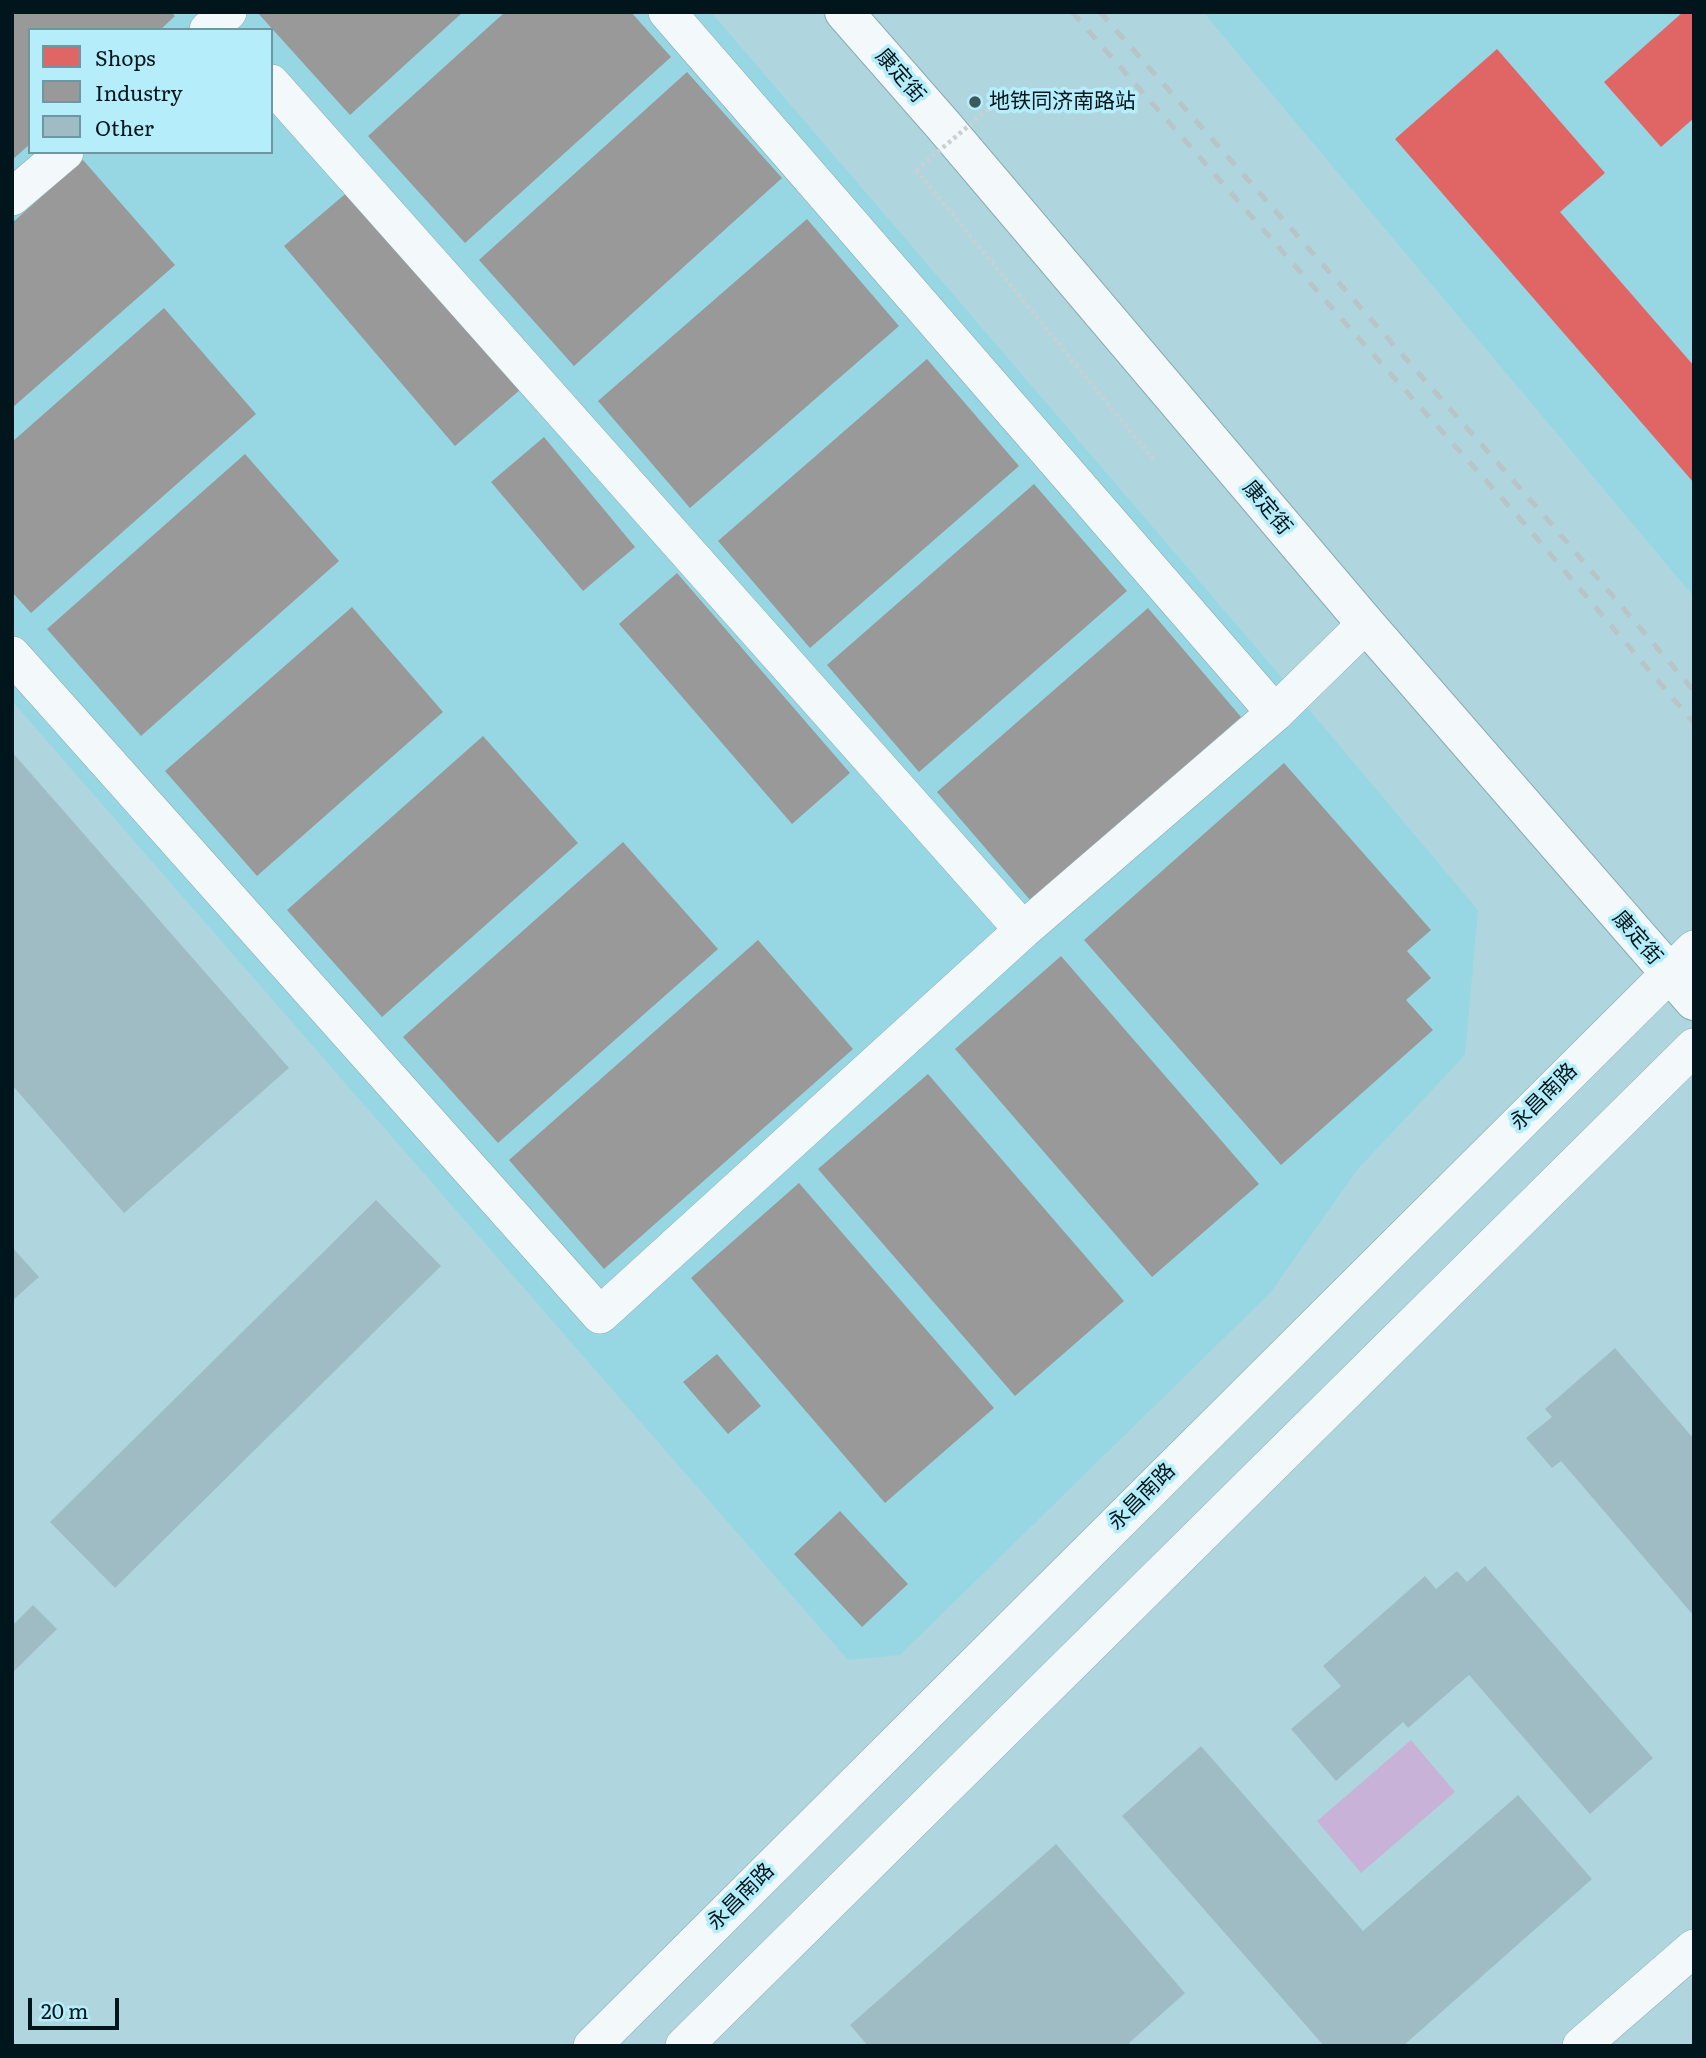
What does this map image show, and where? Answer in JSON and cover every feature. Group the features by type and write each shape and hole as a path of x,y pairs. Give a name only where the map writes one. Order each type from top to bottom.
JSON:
{"main road":[{"name":"康定街","path":"844,12 1366,624 1681,961 1694,1001"}],"street":[{"path":"667,12 1275,713"},
{"path":"273,85 1023,930"},
{"path":"12,197 63,154"},
{"path":"12,655 600,1315 1023,930 1275,713 1366,624"},
{"name":"永昌南路","path":"592,2046 1681,961"},
{"path":"684,2046 1694,1047"},
{"path":"1581,2046 1694,1948"}],"path":[{"path":"1002,98 916,170 1153,458"}],"shaded area":[{"path":"12,12 711,12 1478,910 1465,1055 1357,1170 1271,1292 900,1655 848,1660 12,701"},
{"path":"1203,12 1694,12 1694,597"},
{"path":"1411,1740 1455,1792 1361,1873 1317,1821"}],"building: Shops":[{"path":"1683,12 1694,12 1694,118 1661,147 1604,82"},
{"path":"1497,49 1605,173 1560,212 1694,366 1694,483 1395,139"}],"building: Industry":[{"path":"12,12 171,12 175,16 162,28 28,28 28,146 12,160"},
{"path":"257,12 463,12 350,115"},
{"path":"505,12 631,12 671,57 465,243 368,136"},
{"path":"687,72 782,178 574,366 479,260"},
{"path":"83,160 175,265 12,408 12,223"},
{"path":"350,190 521,389 455,446 284,246"},
{"path":"807,219 899,326 690,508 598,401"},
{"path":"164,308 256,414 31,613 12,592 12,442"},
{"path":"927,359 1019,466 810,648 718,541"},
{"path":"544,437 635,547 583,591 491,482"},
{"path":"245,454 339,561 141,736 47,629"},
{"path":"1034,484 1127,591 919,772 827,665"},
{"path":"677,573 850,773 792,824 619,624"},
{"path":"352,607 443,712 257,876 165,771"},
{"path":"1148,608 1241,717 1031,901 937,792"},
{"path":"483,736 578,843 382,1017 287,910"},
{"path":"1284,763 1431,930 1407,951 1431,978 1406,1000 1433,1030 1281,1165 1084,940"},
{"path":"623,842 718,949 498,1143 403,1037"},
{"path":"758,940 853,1049 604,1269 509,1160"},
{"path":"1061,956 1259,1184 1152,1277 955,1049"},
{"path":"928,1074 1124,1301 1015,1396 818,1169"},
{"path":"799,1183 994,1408 885,1503 691,1278"},
{"path":"717,1354 761,1406 728,1434 683,1382"},
{"path":"840,1511 908,1584 862,1627 794,1554"}],"building: Other":[{"path":"12,752 289,1068 124,1213 12,1085"},
{"path":"376,1200 441,1266 115,1588 50,1522"},
{"path":"12,1247 39,1277 12,1301"},
{"path":"1615,1348 1694,1439 1694,1616 1561,1461 1552,1468 1526,1438 1552,1417 1545,1409"},
{"path":"1485,1566 1653,1758 1590,1814 1469,1675 1408,1728 1403,1722 1336,1781 1291,1729 1341,1686 1323,1666 1425,1576 1436,1589 1457,1571 1467,1582"},
{"path":"33,1605 57,1629 12,1673 12,1626"},
{"path":"1201,1746 1363,1931 1518,1795 1592,1879 1403,2046 1324,2046 1122,1816"},
{"path":"1056,1844 1185,1993 1129,2043 1132,2046 868,2046 850,2025"}],"railway":[{"path":"1072,12 1523,522 1694,723"},
{"path":"1100,12 1541,512 1694,691"}],"place":[{"name":"地铁同济南路站","path":"975,102"}]}
